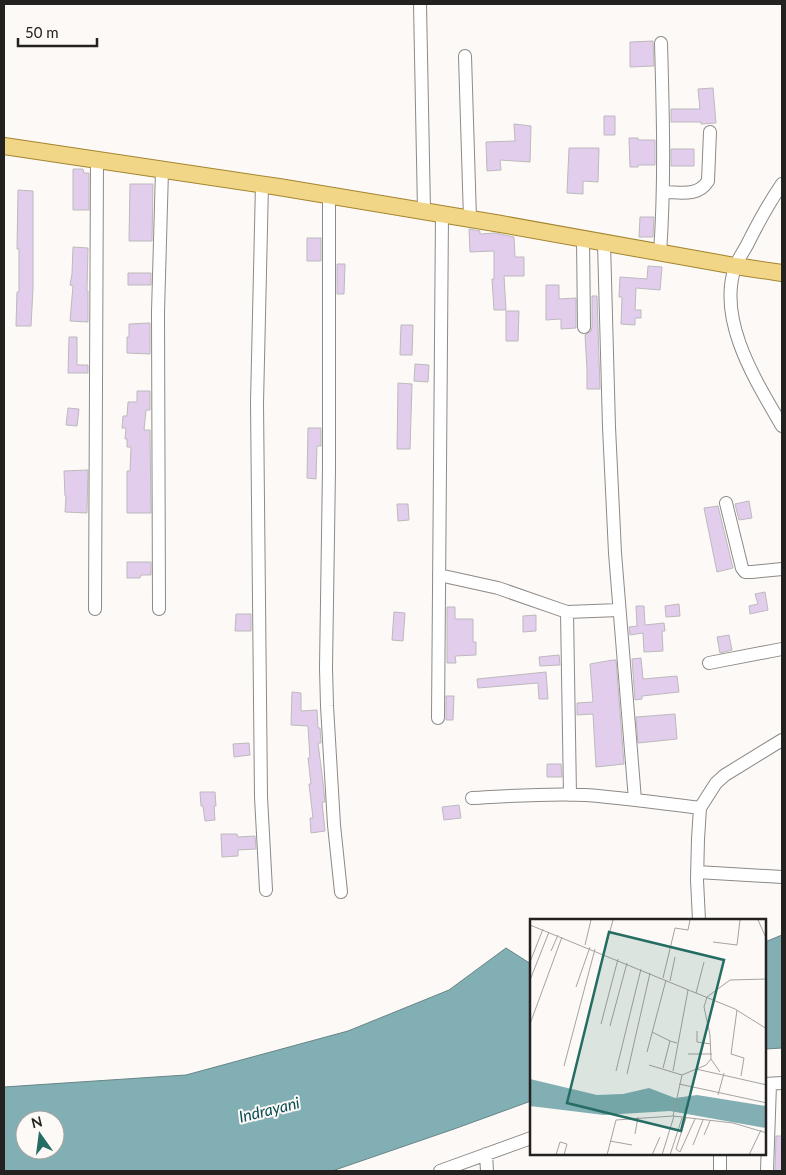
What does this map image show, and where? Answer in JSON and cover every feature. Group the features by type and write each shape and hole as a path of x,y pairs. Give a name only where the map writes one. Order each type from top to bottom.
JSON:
{"main road":[{"path":"4,146 262,184 782,273"}],"street":[{"path":"420,4 424,211"},
{"path":"660,253 664,192 661,43"},
{"path":"465,56 470,219"},
{"path":"664,192 693,192 700,190 708,181 710,132"},
{"path":"95,609 97,160"},
{"path":"159,609 158,312 162,170"},
{"path":"262,184 257,412 261,797 266,890"},
{"path":"782,184 736,266 730,290 732,319 748,362 782,426"},
{"path":"329,195 329,470 326,668 330,777 341,892"},
{"path":"438,718 442,214"},
{"path":"583,239 584,326"},
{"path":"604,243 608,428 619,610 635,800"},
{"path":"726,502 742,568 745,572 782,569"},
{"path":"439,575 498,588 567,612 619,610"},
{"path":"567,612 570,795"},
{"path":"709,663 782,649"},
{"path":"698,919 697,876 700,808 716,783 725,775 779,743"},
{"path":"472,798 584,795 700,808"},
{"path":"697,876 782,877"},
{"path":"767,1171 772,1084"},
{"path":"440,1171 530,1138"},
{"path":"486,1154 487,1171"},
{"path":"720,1155 720,1171"}],"water":[{"path":"782,935 782,1048 766,1049 766,942"},
{"name":"Indrayani","path":"506,948 530,963 530,1101 332,1171 4,1171 4,1087 186,1075 348,1031 449,990"}],"building":[{"path":"653,41 654,66 630,67 630,42"},
{"path":"713,88 716,123 671,122 671,109 700,109 698,89"},
{"path":"604,116 615,116 615,135 604,135"},
{"path":"514,124 531,126 530,162 500,160 501,170 487,171 486,142 515,141"},
{"path":"629,138 655,140 655,165 630,167"},
{"path":"569,148 599,148 598,182 583,181 583,194 567,193"},
{"path":"671,149 694,149 694,166 671,166"},
{"path":"73,169 83,169 84,173 89,173 89,210 73,210"},
{"path":"130,184 153,184 152,241 129,241"},
{"path":"18,190 33,191 31,326 16,326 17,292 19,292 19,249 17,249"},
{"path":"640,217 654,217 653,237 639,237"},
{"path":"469,229 480,231 480,234 495,233 514,237 515,257 524,257 524,276 504,276 506,310 494,310 492,279 494,279 494,251 470,252"},
{"path":"307,238 321,238 321,261 307,261"},
{"path":"73,247 88,248 88,322 70,321 73,286 70,285"},
{"path":"337,264 345,264 344,294 337,294"},
{"path":"648,266 662,267 660,290 636,288 635,310 641,310 641,318 635,318 635,325 621,324 622,297 619,297 620,277 647,279"},
{"path":"128,273 151,273 151,285 128,285"},
{"path":"546,285 559,285 559,299 576,298 576,328 561,329 561,319 546,320"},
{"path":"592,296 597,296 600,389 587,389 585,335 591,331 592,327"},
{"path":"506,311 519,311 518,341 506,341"},
{"path":"150,323 150,354 127,353 129,324"},
{"path":"401,325 413,325 412,355 400,355"},
{"path":"69,337 77,337 77,365 88,365 88,373 68,373"},
{"path":"415,364 429,365 428,382 414,381"},
{"path":"398,383 412,384 410,449 397,449"},
{"path":"137,391 150,391 150,410 146,410 144,430 150,430 151,513 127,513 127,471 130,471 131,447 127,447 127,439 125,439 126,428 122,428 123,416 127,416 128,402 137,402"},
{"path":"68,408 79,409 77,426 66,425"},
{"path":"308,428 321,428 321,446 317,446 316,479 307,478"},
{"path":"88,470 87,513 65,512 64,471"},
{"path":"749,501 752,518 739,520 735,504"},
{"path":"397,504 408,504 409,520 398,521"},
{"path":"718,506 733,568 717,572 704,508"},
{"path":"127,562 151,562 151,575 141,575 140,578 127,578"},
{"path":"765,592 768,610 750,614 749,606 758,604 755,594"},
{"path":"679,604 680,616 666,617 665,606"},
{"path":"636,606 644,606 645,625 664,623 665,631 662,631 663,651 644,652 643,633 630,635 629,627 637,626"},
{"path":"447,607 455,607 455,619 473,619 473,642 476,642 476,655 455,656 456,663 447,663"},
{"path":"394,612 405,613 403,641 392,640"},
{"path":"236,614 251,614 251,631 235,631"},
{"path":"536,615 536,631 523,632 523,616"},
{"path":"729,635 732,650 720,653 717,637"},
{"path":"559,655 560,665 540,666 539,657"},
{"path":"641,658 643,679 677,676 679,692 642,696 642,699 635,700 632,659"},
{"path":"616,660 624,764 596,767 593,714 577,715 577,703 593,702 590,664"},
{"path":"546,672 548,699 539,699 538,683 478,688 477,679"},
{"path":"292,692 301,693 301,711 317,710 321,743 318,743 325,802 322,802 325,831 311,833 310,818 313,818 309,784 311,784 308,758 310,758 308,726 291,725"},
{"path":"446,696 454,696 453,720 446,720"},
{"path":"675,714 677,739 638,743 636,717"},
{"path":"249,743 250,755 234,757 233,744"},
{"path":"547,764 561,764 562,777 547,777"},
{"path":"200,792 215,792 215,820 205,821"},
{"path":"459,805 461,818 444,820 442,807"},
{"path":"221,834 237,834 238,837 255,836 256,849 238,850 238,856 222,857"},
{"path":"776,1136 782,1136 782,1171 775,1171"}]}
